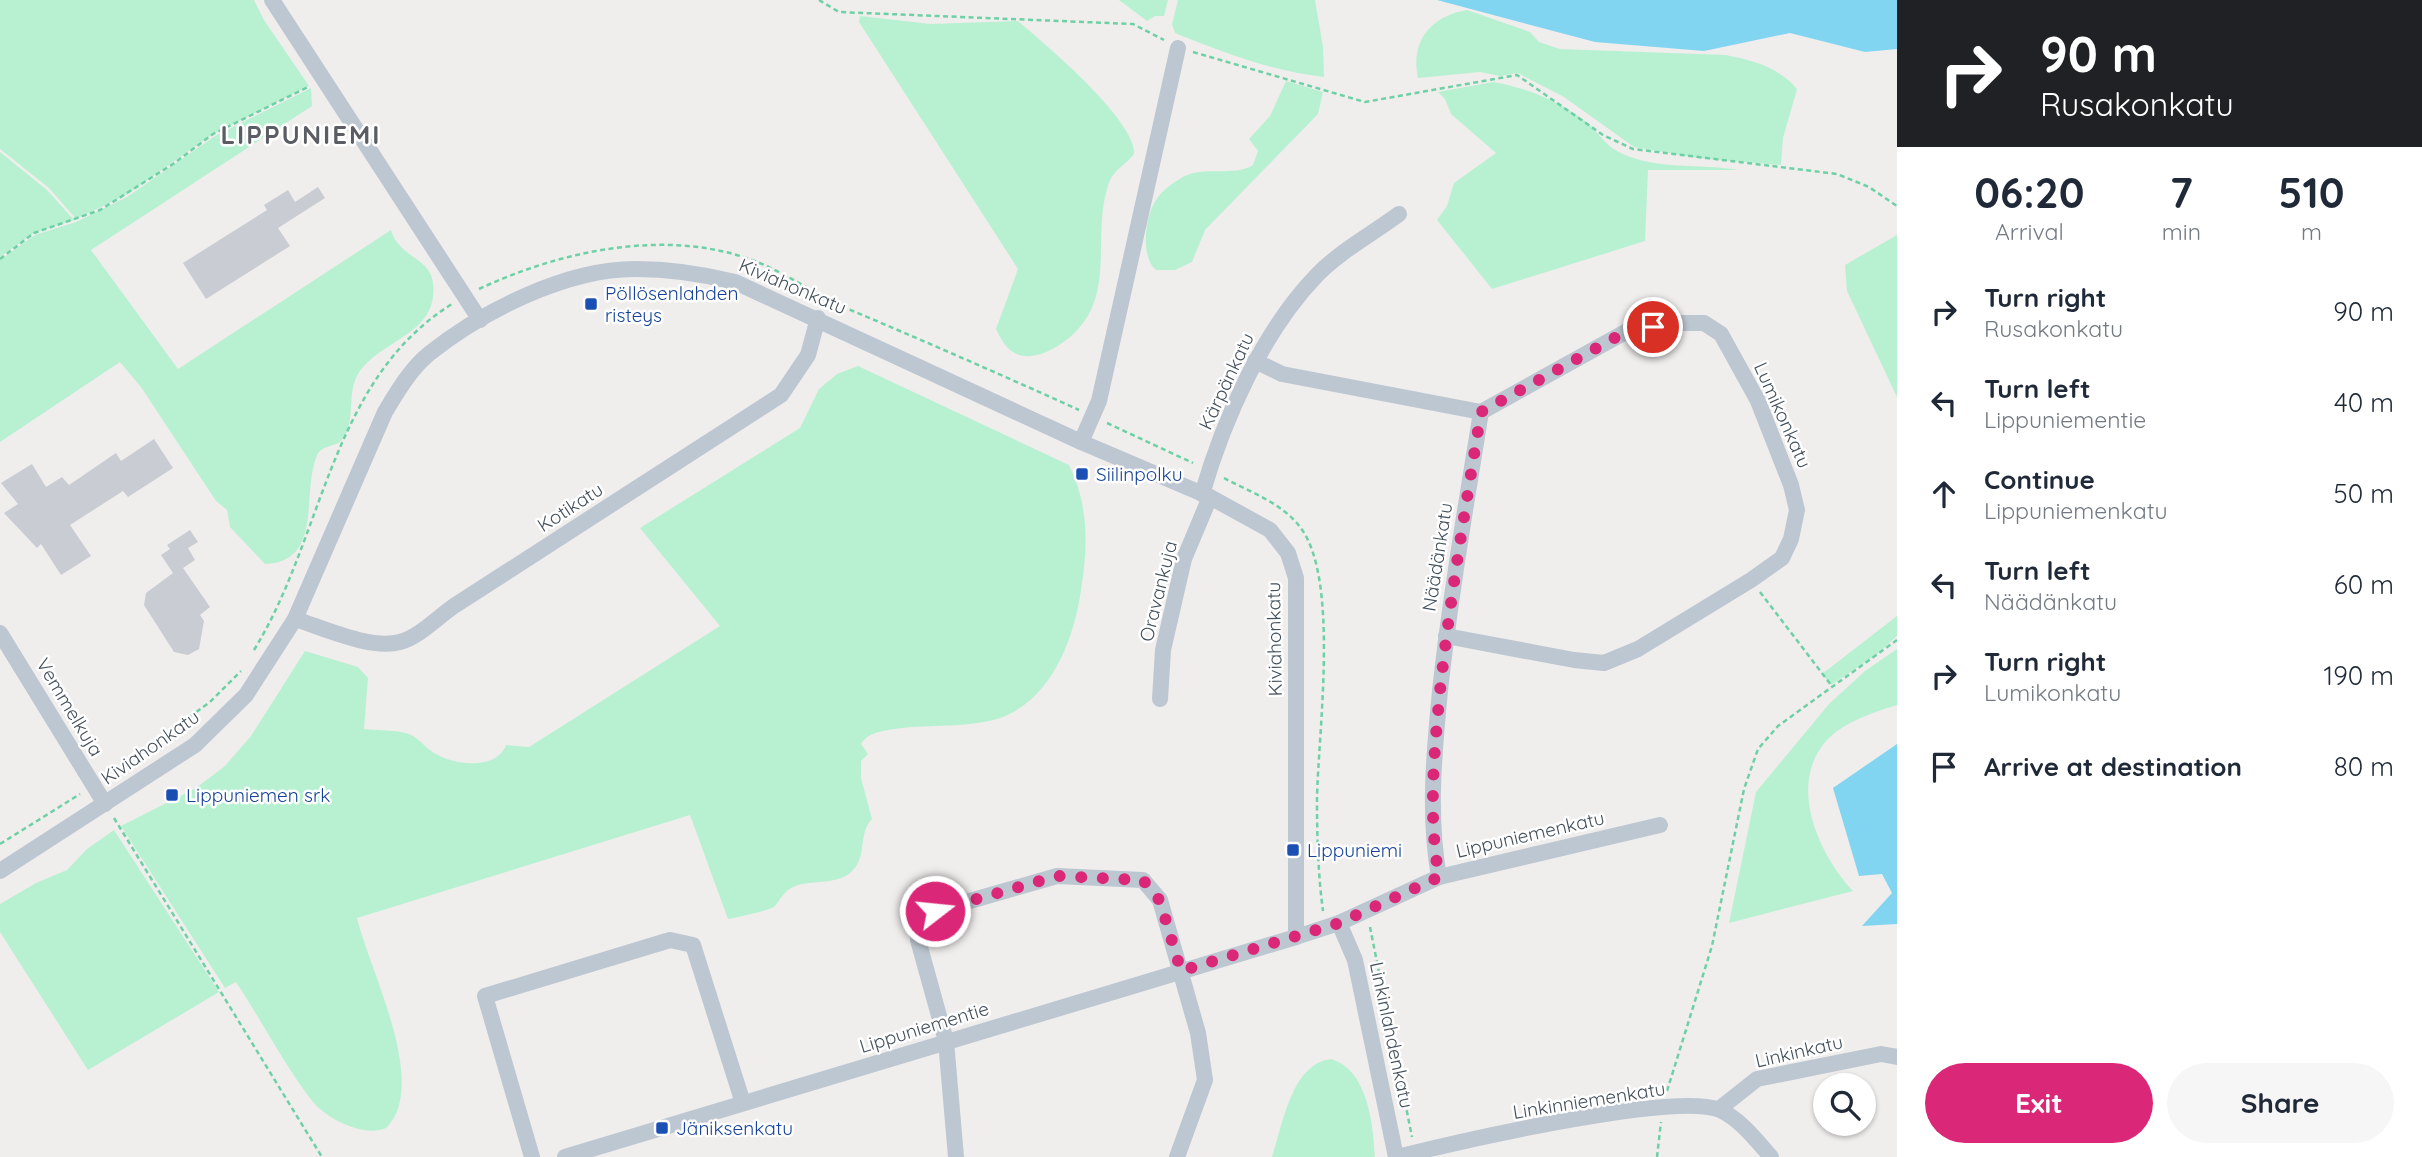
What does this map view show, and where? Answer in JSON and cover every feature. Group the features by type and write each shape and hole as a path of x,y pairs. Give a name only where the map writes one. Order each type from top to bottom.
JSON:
{"street":[{"path":"272,0 480,320"},
{"path":"1081,442 1093,417 1178,48"},
{"name":"Kärpänkatu","path":"1206,495 1209,470 1255,361 1276,327 1317,274 1399,214"},
{"name":"Kiviahonkatu","path":"0,871 195,746 224,719 252,686 295,619 384,412 402,384 429,354 517,299 556,284 633,269 701,274 735,282 818,318 1081,442 1206,495 1270,530 1288,553 1296,578 1296,937"},
{"name":"Kotikatu","path":"295,619 361,641 399,643 415,635 454,606 782,395 808,355 818,318"},
{"name":"Lumikonkatu","path":"1446,636 1604,663 1638,649 1752,580 1782,558 1791,539 1797,510 1758,401 1721,334 1704,323 1676,323 1629,330 1481,412"},
{"path":"1255,361 1282,374 1481,412"},
{"name":"Näädänkatu","path":"1439,877 1432,839 1433,763 1446,636 1481,412"},
{"name":"Oravankuja","path":"1160,699 1163,650 1184,559 1206,495"},
{"name":"Vemmelkuja","path":"0,633 105,804"},
{"name":"Lippuniemenkatu","path":"1296,937 1339,923 1439,877 1660,825"},
{"path":"956,1157 946,1041 919,940 921,922 935,911 1057,876 1143,880 1160,901 1198,1033 1205,1080 1177,1157"},
{"name":"Linkinlahdenkatu","path":"1339,923 1355,960 1396,1157"},
{"name":"Lippuniementie","path":"565,1157 1296,937"},
{"path":"532,1157 485,996 670,940 693,945 743,1104"},
{"name":"Linkinkatu","path":"1719,1110 1757,1079 1881,1054 1897,1057"},
{"name":"Linkinniemenkatu","path":"1396,1157 1663,1105 1719,1110"},
{"path":"1719,1110 1750,1133 1771,1157"}],"path":[{"path":"819,0 839,12 1133,24 1178,48 1365,102 1517,75 1603,135 1633,149 1837,174 1869,187 1897,206"},
{"path":"0,259 34,233 100,210 173,164 213,134 323,79"},
{"path":"0,844 94,786 191,718 240,672 269,626 292,576 332,465 364,396 391,358 434,315 465,296 508,276 579,253 649,246 712,251 752,260 835,303 1209,470 1284,509 1301,528 1316,560 1322,596 1317,801 1319,881 1324,915"},
{"path":"1752,580 1831,685"},
{"path":"1657,1157 1663,1105 1712,946 1744,789 1758,749 1778,726 1897,640"},
{"path":"105,804 322,1157"},
{"path":"1366,911 1415,1153"}],"green space":[{"path":"0,0 254,0 264,20 309,86 213,134 126,195 76,219 49,188 0,149"},
{"path":"1119,0 1168,0 1164,16 1155,16 1147,21"},
{"path":"1178,0 1315,0 1323,47 1324,77 1267,66 1175,33 1172,24"},
{"path":"1467,10 1530,32 1539,42 1560,49 1726,55 1774,70 1797,89 1783,138 1781,165 1698,158 1634,147 1564,97 1518,73 1500,76 1480,72 1418,78 1417,53 1426,32 1443,18"},
{"path":"860,16 930,24 1018,21 1087,83 1121,122 1131,140 1134,154 1116,172 1108,186 1103,206 1098,286 1093,304 1084,322 1056,347 1041,354 1024,356 1013,352 1002,340 996,329 1018,269 859,22"},
{"path":"1286,81 1323,92 1318,114 1205,230 1192,262 1175,270 1156,270 1148,256 1146,236 1149,216 1156,200 1169,186 1193,173 1245,169 1253,165 1258,151 1249,139 1270,116"},
{"path":"1493,82 1532,92 1556,103 1590,125 1613,149 1631,157 1661,164 1738,170 1648,170 1645,241 1492,289 1437,220 1447,206 1454,183 1496,153 1451,114 1445,99 1438,92"},
{"path":"311,88 312,106 91,250 178,369 391,230 401,246 431,274 432,300 427,314 406,335 368,362 358,374 354,382 346,434 341,441 318,453 313,469 307,522 296,551 284,560 265,564 230,527 227,510 216,501 141,387 120,362 0,442 0,260 35,235 76,222 127,197 215,136"},
{"path":"0,152 47,190 74,220 34,233 0,257"},
{"path":"1897,235 1897,397 1847,291 1845,265"},
{"path":"858,366 1069,465 1076,480 1083,511 1085,558 1071,633 1053,673 1040,691 1006,716 972,724 888,730 866,738 861,744 868,754 861,761 861,778 872,819 865,831 858,863 842,878 790,889 775,906 767,910 728,919 690,815 357,918 393,1026 402,1084 398,1109 386,1128 368,1131 357,1129 327,1115 302,1088 236,982 225,988 121,826 196,788 225,766 251,736 305,651 358,667 368,678 364,729 408,734 434,753 462,763 493,759 506,745 529,747 720,626 640,528 800,428 819,389 837,374"},
{"path":"1897,616 1897,636 1876,655 1831,685 1822,674"},
{"path":"1897,649 1897,705 1861,718 1837,731 1817,755 1810,774 1808,795 1818,838 1828,858 1853,891 1729,923 1756,792 1829,704 1865,671"},
{"path":"114,830 219,992 88,1070 0,932 0,904 36,883 67,870 87,849"},
{"path":"1331,1059 1353,1074 1361,1086 1370,1114 1375,1157 1272,1157 1285,1113 1298,1084 1306,1072 1317,1063"}],"water":[{"path":"1437,0 1897,0 1897,49 1865,52 1790,33 1704,51 1595,42"},
{"path":"1897,744 1897,924 1862,926 1892,893 1882,874 1859,876 1833,788"}],"building":[{"path":"318,187 325,198 278,228 290,246 206,299 183,263 267,210 264,205 288,190 295,202"},
{"path":"154,439 173,468 128,497 123,491 70,525 91,556 61,575 41,544 37,548 4,513 18,504 1,483 32,464 46,487 62,477 69,485 116,453 121,461"},
{"path":"190,530 198,542 188,548 195,560 183,568 210,607 200,615 204,621 199,649 188,655 174,652 144,605 146,593 173,573 161,555 170,549 167,545"}],"place":[{"name":"Pöllösenlahden risteys","path":"591,304"},
{"name":"Siilinpolku","path":"1082,474"},
{"name":"Lippuniemen srk","path":"172,795"},
{"name":"Lippuniemi","path":"1293,850"},
{"name":"Jäniksenkatu","path":"662,1128"}],"district":[{"name":"LIPPUNIEMI","path":"301,134"}],"route":[{"path":"935,911 1057,876 1143,880 1160,901 1181,971 1339,923 1439,877 1432,839 1433,763 1446,636 1481,412 1629,330 1653,327"}]}
